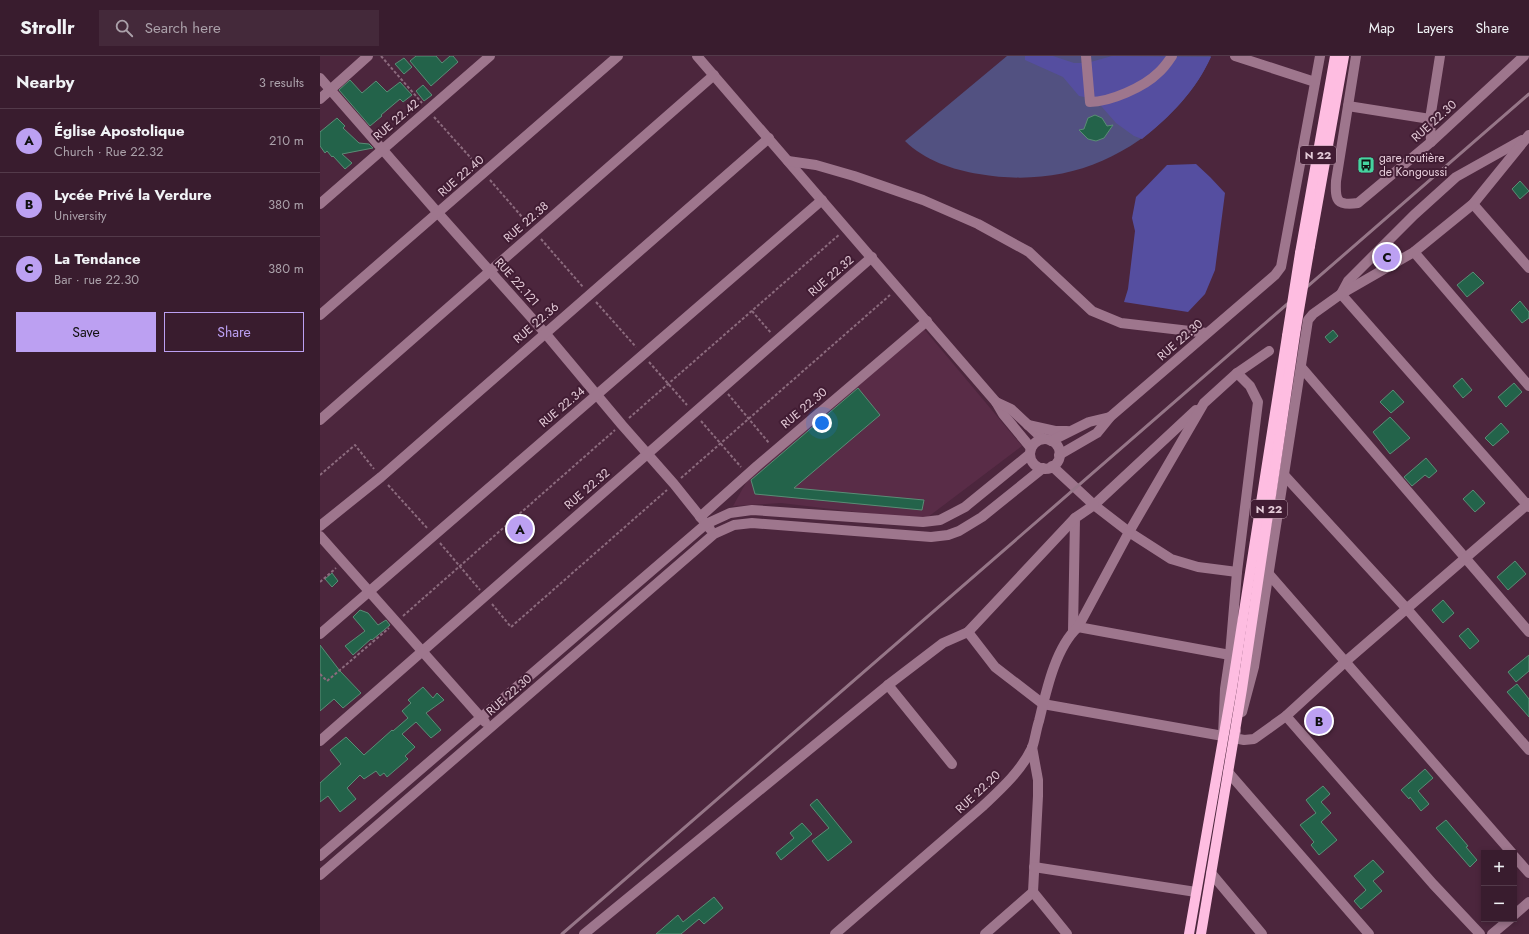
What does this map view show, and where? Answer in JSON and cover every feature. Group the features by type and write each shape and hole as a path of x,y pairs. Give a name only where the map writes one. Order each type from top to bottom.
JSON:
{"main road":[{"name":"N 22","path":"1189,934 1223,736 1300,253 1335,56"},
{"name":"N 22","path":"1201,934 1234,738 1296,328 1344,56"}],"street":[{"path":"320,98 368,56"},
{"name":"RUE 22.42","path":"320,204 427,109 490,56"},
{"name":"RUE 22.40","path":"320,315 618,56"},
{"path":"697,56 996,402 1003,414 1031,451 1033,462 1040,467 1048,467 1058,460 1060,455 1058,447 1028,426 1011,409 996,402"},
{"path":"1086,56 1090,102 1097,102 1135,90 1158,73 1172,56"},
{"path":"1235,56 1315,82"},
{"name":"RUE 22.30","path":"1060,455 1097,433 1110,418 1275,275 1281,267 1320,56"},
{"path":"1356,56 1348,106 1430,119"},
{"path":"1431,142 1430,119 1440,56"},
{"name":"RUE 22.30","path":"1348,106 1335,197 1343,203 1350,204 1358,203 1431,142 1524,56"},
{"name":"RUE 22.38","path":"320,420 714,75"},
{"name":"RUE 22.121","path":"320,78 545,333 622,425 674,484 714,534"},
{"path":"1341,294 1528,505 1345,662 1286,716 1254,739 1244,740 1234,738 1254,666 1308,320 1313,314 1341,294 1414,252 1473,204 1529,137"},
{"path":"1341,294 1348,281 1414,215 1456,177 1529,137"},
{"name":"RUE 22.36","path":"320,526 381,477 769,138"},
{"path":"788,161 816,165 861,178 923,200 978,224 1029,252 1092,311 1122,323 1207,333"},
{"name":"RUE 22.34","path":"320,634 509,469 822,200"},
{"path":"1473,204 1529,268"},
{"path":"1414,252 1529,386"},
{"name":"RUE 22.32","path":"320,741 872,257"},
{"name":"RUE 22.30","path":"320,856 481,717 703,520 747,474 927,321"},
{"path":"584,934 888,685 943,643 968,632 1075,518 1094,506 1236,373 1269,351"},
{"path":"1301,367 1529,632"},
{"path":"968,632 995,667 1043,704 1223,736 1225,690 1230,655 1237,572 1258,402 1250,386 1236,373"},
{"name":"RUE 22.20","path":"835,934 983,806 1018,769 1032,747 1043,704 1060,653 1076,629 1129,532 1204,403"},
{"path":"703,520 730,513 752,510 923,522 940,520 965,507 1031,451 1036,442 1047,440 1071,431 1089,422 1110,418"},
{"path":"1028,426 1055,431 1071,431"},
{"path":"1048,467 1094,506 1129,532 1171,559 1198,567 1237,572"},
{"name":"RUE 22.30","path":"320,875 714,534 734,525 752,523 931,537 948,535 959,532 982,517 1048,467"},
{"path":"1284,475 1406,609 1529,750"},
{"path":"1075,518 1076,629 1230,655"},
{"path":"320,536 491,728"},
{"path":"1268,573 1509,850"},
{"path":"888,685 952,764"},
{"path":"1286,716 1480,934"},
{"path":"1032,747 1038,780 1033,892 1067,934"},
{"path":"1228,772 1369,934"},
{"path":"1517,859 1529,873"},
{"path":"1034,867 1196,892"},
{"path":"1211,873 1262,934"},
{"path":"985,934 1033,892"},
{"path":"1517,912 1529,902"},
{"path":"1492,934 1506,922"}],"path":[{"path":"381,56 747,474"},
{"path":"320,674 327,681 847,228"},
{"path":"511,627 899,288"},
{"path":"752,311 778,340"},
{"path":"723,388 775,450"},
{"path":"320,475 355,445"},
{"path":"320,582 342,562"}],"shaded area":[{"path":"1007,56 1211,56 1204,71 1190,92 1153,130 1108,158 1084,168 1059,174 1033,177 1006,177 979,174 949,167 930,159 921,154 905,141"},
{"path":"1025,56 1053,56 1074,63 1087,63 1112,56 1211,57 1198,81 1190,92 1162,122 1142,139 1134,136 1116,123 1095,99 1079,96 1063,77 1025,60"},
{"path":"1196,164 1225,193 1215,270 1205,294 1188,312 1124,302 1128,289 1135,231 1132,218 1136,197 1167,165"},
{"path":"924,329 1022,446 924,520 781,503 733,506 748,479"},
{"path":"1325,706 1336,718 1311,736 1302,725"}],"building":[{"path":"416,56 436,56 442,63 450,56 453,56 458,62 431,86 410,61"},
{"path":"404,58 412,67 404,74 395,64"},
{"path":"350,80 362,93 376,81 387,92 400,82 412,95 403,102 400,99 370,126 339,90"},
{"path":"423,85 432,95 424,101 416,91"},
{"path":"1095,115 1102,118 1107,126 1113,125 1104,138 1096,141 1088,139 1079,130 1084,129 1088,118"},
{"path":"337,118 345,126 343,128 359,143 369,144 373,148 342,154 352,163 345,169 327,151 325,153 320,146 320,132"},
{"path":"1520,181 1529,191 1520,199 1512,189"},
{"path":"1473,272 1484,283 1467,297 1457,285"},
{"path":"1520,301 1529,312 1529,318 1522,323 1511,310"},
{"path":"1333,330 1338,336 1330,343 1325,337"},
{"path":"1462,378 1472,390 1463,398 1453,386"},
{"path":"1514,383 1522,392 1506,407 1498,397"},
{"path":"858,388 880,415 794,488 924,500 922,510 755,494 751,480"},
{"path":"1393,390 1404,402 1391,413 1380,402"},
{"path":"1390,417 1410,438 1390,454 1373,432"},
{"path":"1501,423 1509,432 1493,446 1485,438"},
{"path":"1426,458 1437,471 1429,478 1425,475 1412,486 1404,477"},
{"path":"1473,490 1485,503 1475,512 1463,499"},
{"path":"1515,561 1526,574 1508,590 1497,577"},
{"path":"332,573 338,581 332,587 325,579"},
{"path":"1443,600 1454,613 1443,623 1432,610"},
{"path":"360,610 368,613 378,625 386,620 390,625 353,655 345,646 365,631 353,617"},
{"path":"1468,628 1479,641 1470,649 1459,636"},
{"path":"320,645 340,671 361,693 343,708 334,699 320,711"},
{"path":"1529,655 1529,671 1516,682 1508,672"},
{"path":"1517,684 1529,699 1529,717 1507,692"},
{"path":"423,687 433,698 437,693 444,700 426,713 441,730 431,738 416,722 402,734 415,747 405,756 408,759 387,777 384,773 380,776 376,771 364,779 360,775 347,788 356,799 340,812 328,796 320,802 320,783 341,764 330,750 346,737 364,755 408,718 402,711 411,703 408,700"},
{"path":"1425,769 1433,778 1418,791 1429,804 1421,811 1410,797 1409,799 1401,790"},
{"path":"1323,786 1330,794 1321,802 1331,813 1321,822 1337,840 1319,855 1311,845 1314,842 1300,825 1316,813 1306,800"},
{"path":"817,799 852,842 828,861 812,841 829,828 810,805"},
{"path":"1446,820 1468,846 1466,847 1477,860 1470,867 1436,828"},
{"path":"802,823 812,834 781,860 776,853 794,838 790,833"},
{"path":"1373,860 1384,872 1373,881 1382,891 1361,909 1354,901 1366,890 1354,876"},
{"path":"714,897 723,908 704,924 699,919 681,934 656,934 678,915 683,922"}],"railway":[{"path":"562,934 1529,94"}],"place":[{"name":"gare routière de Kongoussi","path":"1366,165"},
{"name":"La Tendance","path":"1387,257"},
{"name":"Église Apostolique","path":"520,529"},
{"name":"Lycée Privé la Verdure","path":"1319,721"}]}
